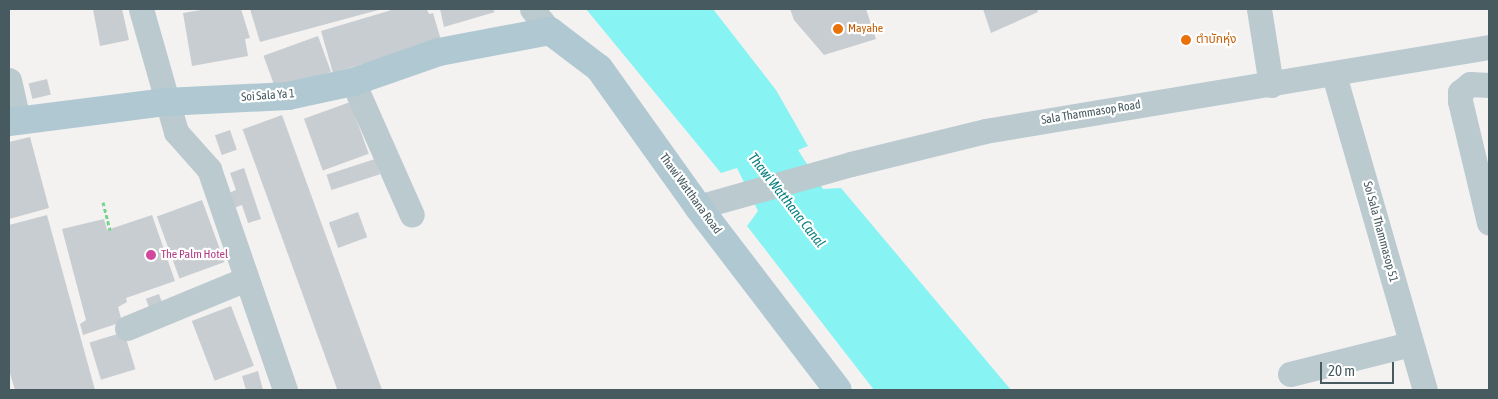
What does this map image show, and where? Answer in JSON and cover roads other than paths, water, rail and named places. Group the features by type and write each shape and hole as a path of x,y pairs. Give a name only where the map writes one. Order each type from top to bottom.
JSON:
{"main road":[{"name":"Soi Sala Ya 1","path":"13,121 165,102 288,96 353,82 439,52 550,31"},
{"name":"Thawi Watthana Road","path":"550,31 598,68 698,207 838,390"}],"street":[{"path":"141,9 165,102 176,132 209,169 285,390"},
{"name":"Thawi Watthana Road","path":"532,9 550,31"},
{"path":"1259,9 1271,85"},
{"name":"Sala Thammasop Road","path":"698,207 851,164 985,131 1073,114 1334,75 1489,47"},
{"name":"Soi Sala Thammasop 51","path":"1334,75 1381,232 1410,344 1425,390"},
{"path":"9,80 13,121"},
{"path":"353,82 412,215"},
{"path":"1489,85 1470,84 1460,92 1460,101 1489,223"},
{"path":"127,328 246,279"},
{"path":"1290,374 1410,344"}],"water":[{"name":"Thawi Watthana Canal","path":"586,9 713,9 776,90 808,146 798,150 823,189 841,188 1011,390 874,390 747,226 758,211 737,168 721,173"}],"place":[{"name":"Mayahe","path":"838,29"},
{"name":"ตำบักหุ่ง","path":"1186,40"},
{"name":"The Palm Hotel","path":"151,255"}]}
